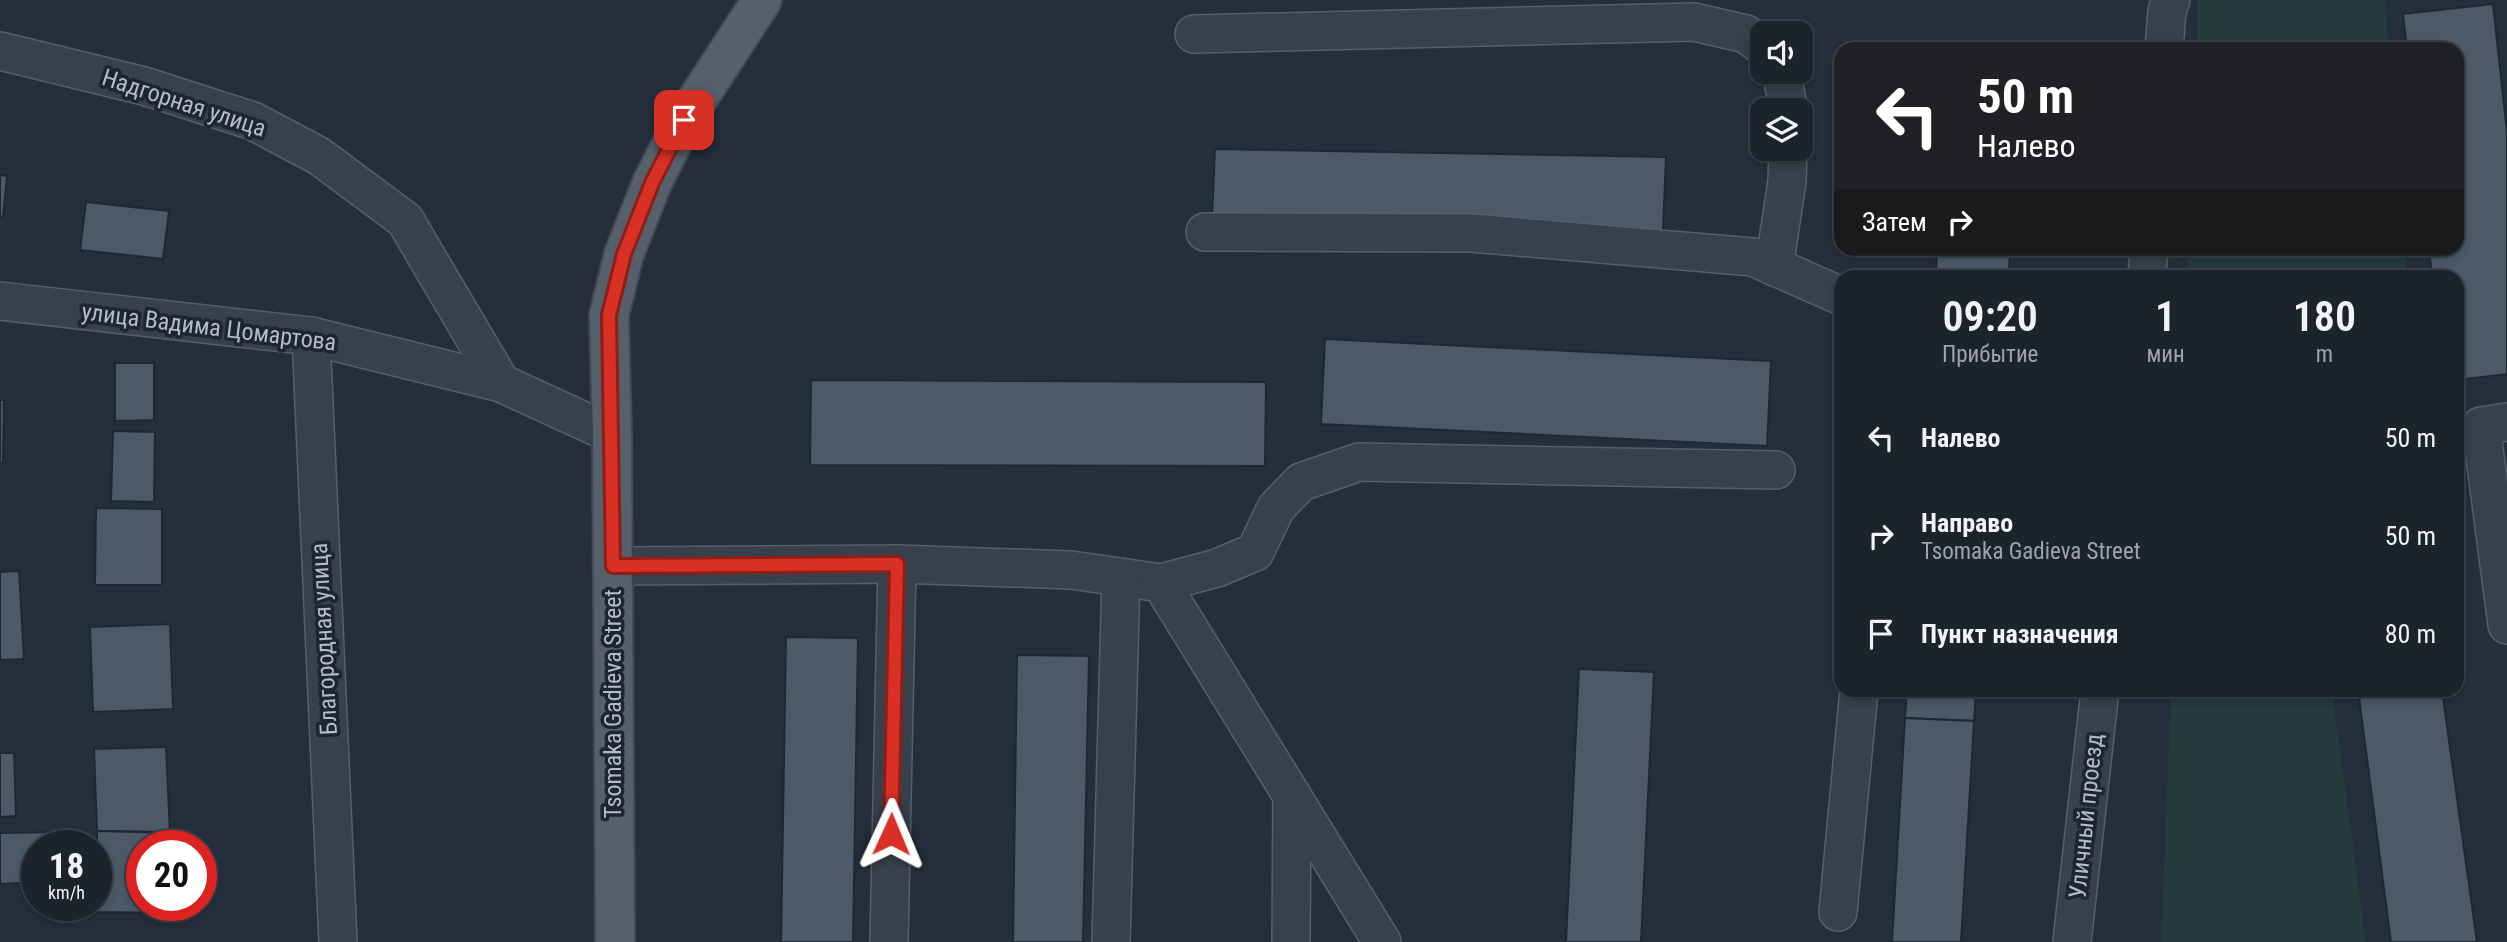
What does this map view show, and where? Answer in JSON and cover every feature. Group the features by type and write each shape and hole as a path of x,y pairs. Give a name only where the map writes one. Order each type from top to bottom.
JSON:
{"main road":[{"name":"Tsomaka Gadieva Street","path":"615,942 609,315 624,254 652,183 684,120 762,0"}],"street":[{"path":"2165,42 2167,11 2171,0"},
{"path":"1195,34 1694,22 1750,37"},
{"name":"Надгорная улица","path":"0,51 144,86 253,121 319,156 405,220 501,383"},
{"path":"1774,267 1788,161"},
{"path":"1205,232 1471,233 1753,257 1834,293"},
{"name":"улица Вадима Цомартова","path":"0,301 311,336 501,383 612,434"},
{"name":"Благородная улица","path":"311,336 338,942"},
{"path":"2482,425 2507,625"},
{"path":"613,566 897,564 1071,570 1161,583 1217,568 1255,552 1276,508 1301,482 1359,462 1776,470"},
{"path":"889,942 897,564"},
{"path":"1111,942 1121,577"},
{"path":"1161,583 1382,942"},
{"path":"1838,912 1858,697"},
{"name":"Уличный проезд","path":"2076,935 2099,697"},
{"path":"1291,942 1292,795"}],"green space":[{"path":"2198,0 2385,0 2388,42 2196,42"},
{"path":"2188,256 2406,256 2407,270 2187,270"},
{"path":"2171,697 2333,697 2366,942 2161,942"}],"building":[{"path":"2493,4 2507,132 2507,374 2464,379 2464,270 2431,270 2430,256 2464,256 2464,42 2406,42 2403,14"},
{"path":"1215,149 1666,157 1663,231 1212,219"},
{"path":"0,175 7,176 3,217 0,217"},
{"path":"86,202 169,211 163,259 80,250"},
{"path":"1937,256 2010,256 2009,270 1936,270"},
{"path":"1325,339 1771,361 1767,446 1321,424"},
{"path":"115,363 154,363 154,420 115,421"},
{"path":"811,380 1266,382 1265,466 810,465"},
{"path":"0,400 4,400 3,463 0,463"},
{"path":"113,431 155,432 154,502 111,501"},
{"path":"96,508 162,509 162,585 95,585"},
{"path":"19,571 24,659 0,660 0,572"},
{"path":"170,624 173,709 93,712 90,627"},
{"path":"786,637 858,638 853,942 781,942"},
{"path":"1017,655 1089,656 1083,942 1013,942"},
{"path":"1579,669 1654,672 1641,942 1566,942"},
{"path":"1906,697 1976,697 1974,721 1905,718"},
{"path":"2359,697 2443,697 2477,942 2391,942"},
{"path":"1905,718 1974,721 1961,942 1892,942"},
{"path":"166,747 170,830 97,830 94,749"},
{"path":"0,753 14,753 16,816 0,817"},
{"path":"112,831 126,832 126,912 112,912"},
{"path":"0,833 21,833 21,883 0,884"}],"route":[{"path":"684,120 652,183 624,254 609,315 613,566 897,564 891,834"}]}
